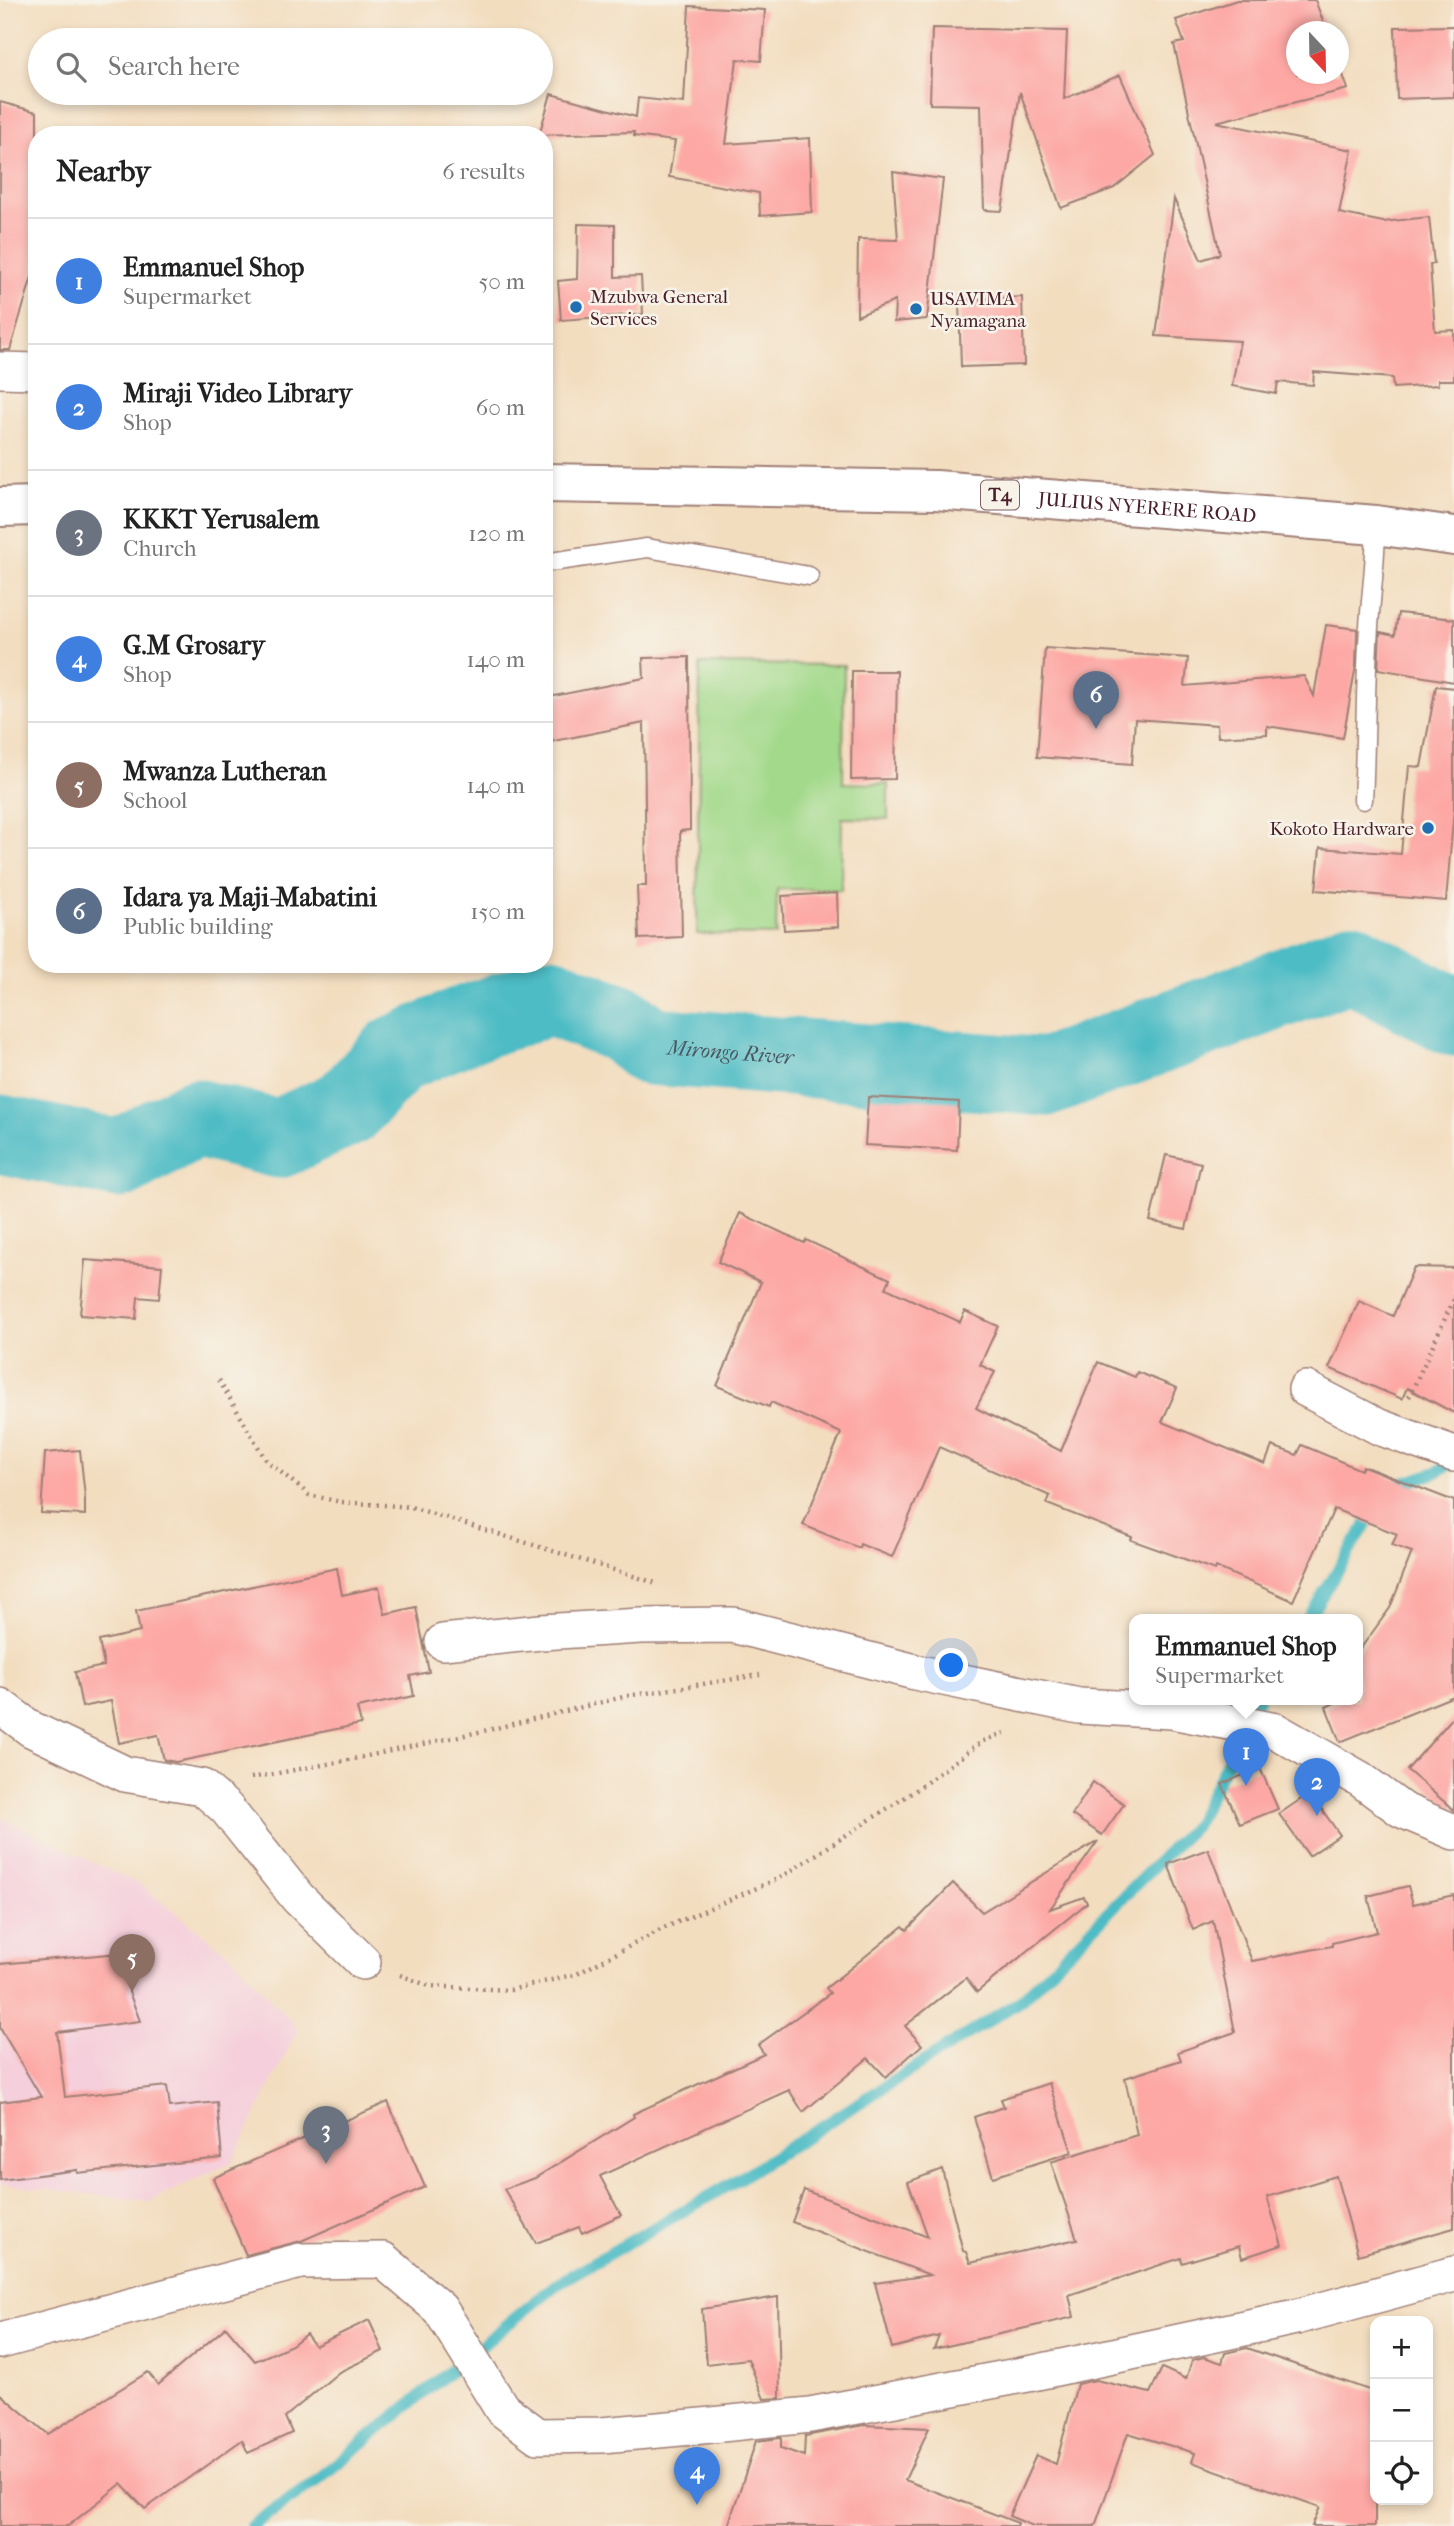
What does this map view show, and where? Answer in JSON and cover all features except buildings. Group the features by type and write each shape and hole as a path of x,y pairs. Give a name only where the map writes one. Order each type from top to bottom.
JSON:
{"highway":[{"name":"JULIUS NYERERE ROAD","path":"553,483 936,490 1376,526 1454,536"},
{"path":"0,508 28,506"}],"street":[{"path":"0,370 28,371"},
{"path":"1306,1389 1379,1427 1454,1454"},
{"path":"443,1642 553,1631 733,1625 915,1672 1079,1706 1172,1711 1276,1731 1360,1779 1402,1810 1454,1832"},
{"path":"0,1706 32,1729 125,1774 202,1787 226,1808 298,1898 363,1962"},
{"path":"0,2341 300,2262 383,2260 440,2309 502,2409 538,2436 602,2435 810,2415 1032,2373 1296,2318 1454,2274"}],"lane":[{"path":"1363,800 1369,628 1376,560 1376,526"},
{"path":"553,562 647,548 809,576"}],"path":[{"path":"1379,1427 1412,1394 1454,1299"},
{"path":"219,1380 267,1460 309,1495 341,1502 411,1507 656,1583 667,1589"},
{"path":"202,1787 344,1761 628,1696 772,1673"},
{"path":"363,1962 429,1986 456,1988 510,1990 577,1974 666,1927 780,1878 916,1790 983,1741 1007,1732"}],"shaded area":[{"path":"0,1817 140,1885 229,1954 298,2029 232,2162 150,2201 0,2184"}],"green space":[{"path":"700,664 844,665 843,783 888,784 888,819 842,818 841,890 777,889 776,935 697,934"}],"waterway":[{"name":"Mirongo River","path":"0,1134 119,1159 195,1118 278,1139 346,1108 397,1054 464,1025 550,996 622,1024 650,1046 1047,1077 1351,962 1454,1017"},
{"path":"1390,1488 1437,1472 1454,1461"},
{"path":"1311,1614 1376,1508"},
{"path":"251,2526 311,2485 558,2283 734,2182 1020,2001 1196,1824 1256,1705"}],"place":[{"name":"Mzubwa General Services","path":"576,307"},
{"name":"USAVIMA Nyamagana","path":"916,309"},
{"name":"Idara ya Maji-Mabatini","path":"1096,729"},
{"name":"Kokoto Hardware","path":"1428,828"},
{"name":"Emmanuel Shop","path":"1246,1786"},
{"name":"Miraji Video Library","path":"1317,1816"},
{"name":"Mwanza Lutheran","path":"132,1992"},
{"name":"KKKT Yerusalem","path":"326,2164"},
{"name":"G.M Grosary","path":"697,2505"}]}
